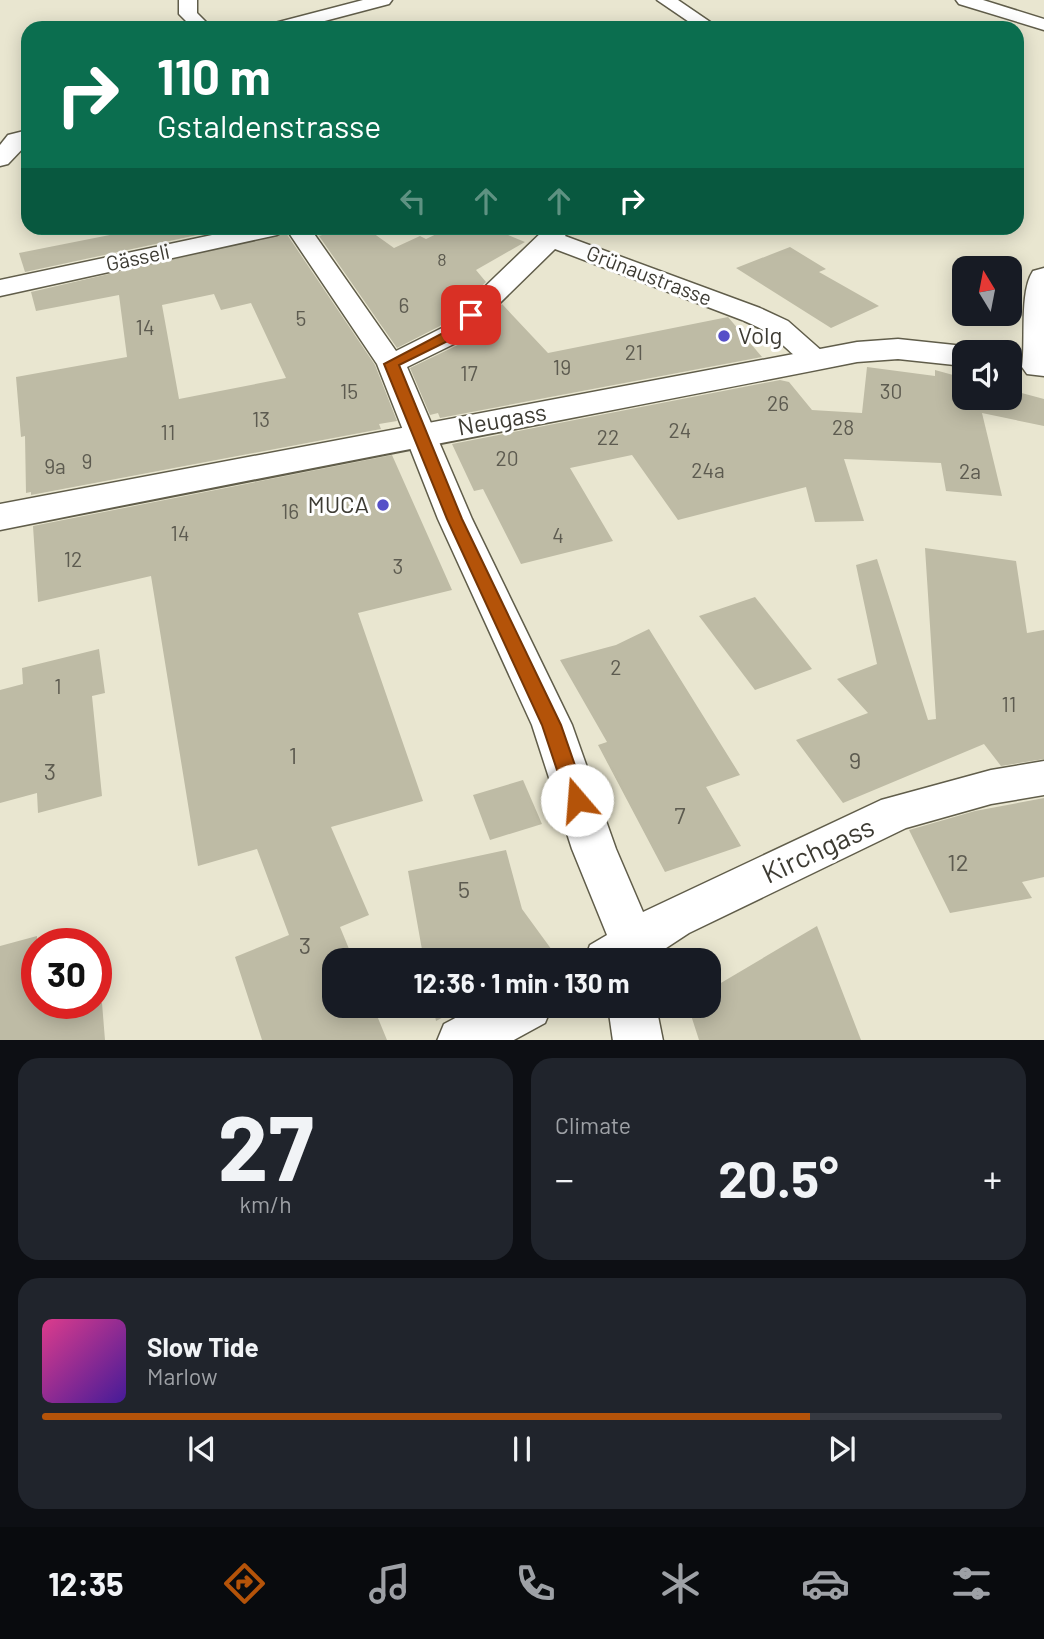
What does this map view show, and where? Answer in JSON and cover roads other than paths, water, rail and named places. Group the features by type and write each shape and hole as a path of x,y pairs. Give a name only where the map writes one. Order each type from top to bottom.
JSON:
{"main road":[{"path":"1031,366 1042,337 1040,293 1044,277"},
{"name":"Neugass","path":"0,517 419,434 511,420 857,352 898,349 952,355"}],"street":[{"path":"188,0 188,13 196,21"},
{"path":"304,21 383,0"},
{"path":"653,0 667,0 699,21"},
{"path":"965,0 1044,25"},
{"path":"0,159 15,139"},
{"name":"Gässeli","path":"0,288 245,235"},
{"path":"303,235 391,364 454,519 552,725 594,849 623,948"},
{"path":"391,364 452,334 552,235"},
{"name":"Grünaustrasse","path":"559,235 751,314 778,327 817,359"},
{"name":"Kirchgass","path":"634,948 673,918 896,813 991,787 1044,778"},
{"path":"463,1040 505,1018"},
{"path":"634,1018 638,1040"}],"place":[{"name":"Volg","path":"724,336"},
{"name":"MUCA","path":"383,505"}]}
